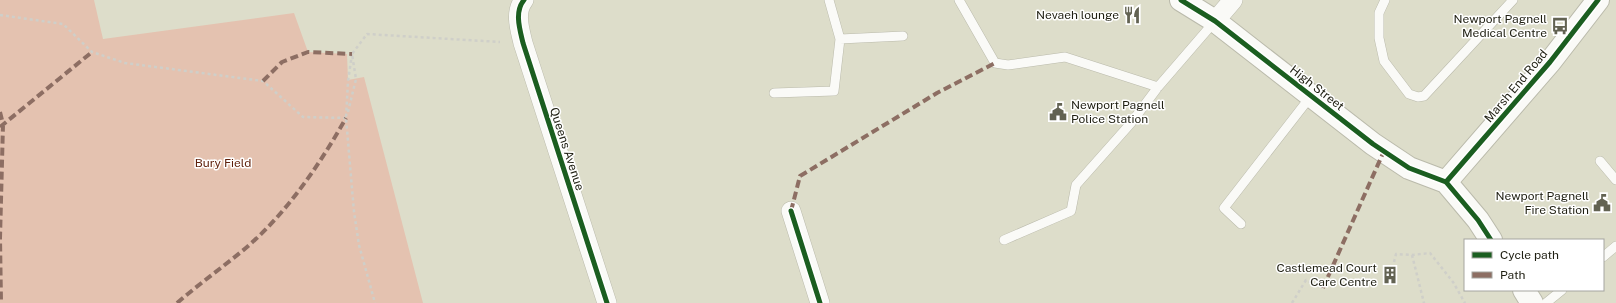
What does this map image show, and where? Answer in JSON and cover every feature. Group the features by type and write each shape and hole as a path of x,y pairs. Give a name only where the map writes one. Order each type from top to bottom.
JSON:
{"street":[{"name":"Queens Avenue","path":"524,0 522,2 518,19 523,44 607,303"},
{"name":"High Street","path":"1181,0 1215,21 1384,152 1410,168 1446,182"},
{"path":"1215,21 1233,0"},
{"name":"Marsh End Road","path":"1446,182 1550,62 1598,0"},
{"path":"1446,182 1478,220 1490,239"},
{"path":"791,211 820,303"},
{"path":"1525,291 1532,303"}],"lane":[{"path":"774,93 834,91 840,39 829,0"},
{"path":"958,0 995,63 1008,65 1065,57 1158,87"},
{"path":"1385,0 1379,13 1379,38 1384,61 1410,94 1418,97 1424,96 1513,0"},
{"path":"1004,240 1071,212 1076,185 1131,123 1158,87 1215,21"},
{"path":"840,39 903,36"},
{"path":"1241,224 1224,208 1311,96"},
{"path":"1600,161 1616,180"},
{"path":"1604,256 1616,246"},
{"path":"1546,303 1561,291"}],"path":[{"path":"0,15 63,24 92,52 125,63 263,80 304,117 346,118"},
{"path":"375,303 358,238 354,212 346,118 348,81 352,54 367,34 523,44"},
{"path":"346,118 356,79 352,54"},
{"path":"1394,262 1396,254 1412,255 1430,253 1453,282 1465,303"},
{"path":"1412,255 1424,303"},
{"path":"1292,303 1306,280 1323,288"}],"green space":[{"name":"Bury Field","path":"0,0 94,0 103,39 294,13 308,52 347,54 348,80 364,77 423,303 0,303"}],"marked path":[{"path":"0,127 92,52"},
{"path":"263,81 282,62 308,52 352,54"},
{"path":"791,211 800,176 937,93 995,63"},
{"path":"0,112 3,124 0,238 1,303"},
{"path":"177,303 241,252 272,223 300,190 336,136 346,118"},
{"path":"1323,288 1384,151"}],"cycle path":[{"path":"524,0 518,15 523,43 607,303"},
{"path":"1181,0 1215,21 1373,144 1409,168 1446,182 1478,220 1490,239"},
{"path":"1446,182 1550,62 1598,0"},
{"path":"791,211 820,303"}],"place":[{"name":"Nevaeh lounge","path":"1132,15"},
{"name":"Newport Pagnell Medical Centre","path":"1560,26"},
{"name":"Newport Pagnell Police Station","path":"1058,112"},
{"name":"Newport Pagnell Fire Station","path":"1602,203"},
{"name":"Castlemead Court Care Centre","path":"1390,275"}]}
